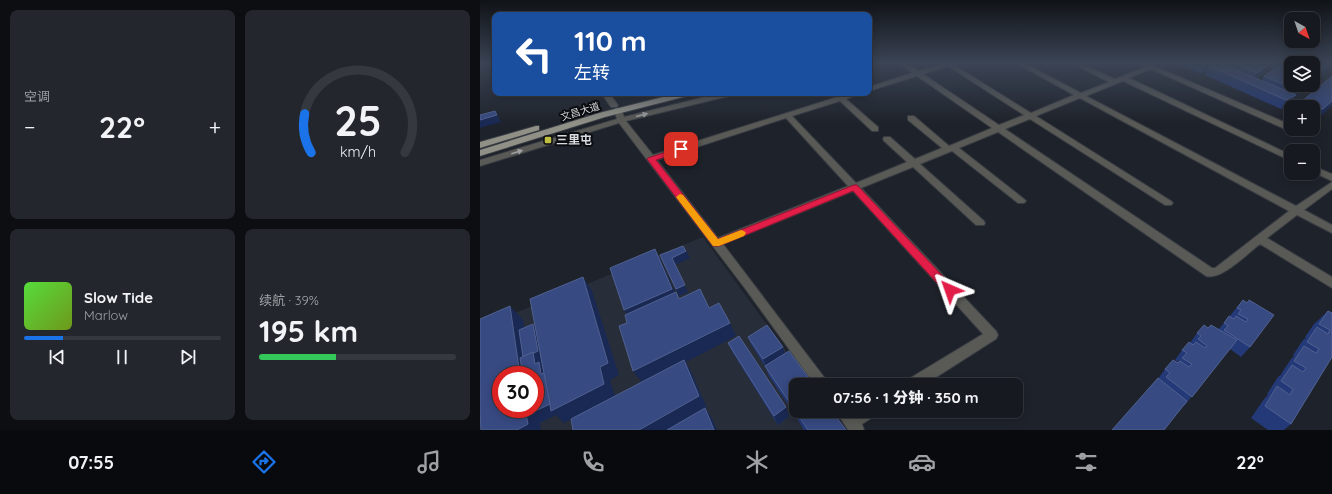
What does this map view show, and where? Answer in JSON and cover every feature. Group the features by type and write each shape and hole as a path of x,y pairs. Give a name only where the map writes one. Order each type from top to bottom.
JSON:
{"main road":[{"name":"文昌大道","path":"480,145 618,112 654,96"},
{"name":"文昌大道","path":"480,153 677,96"}],"street":[{"path":"872,88 888,83"},
{"path":"931,83 1210,273 1218,271 1332,185"},
{"path":"980,83 1168,203"},
{"path":"1057,83 1332,229"},
{"path":"716,243 1112,83"},
{"path":"1135,83 1284,155"},
{"path":"1188,83 1284,125"},
{"path":"607,96 651,159 818,378"},
{"path":"480,163 618,112 712,96"},
{"path":"651,159 847,96"},
{"path":"841,98 875,129"},
{"path":"788,115 992,335 923,378"},
{"path":"911,118 1021,201"},
{"path":"887,139 980,223"},
{"path":"1320,172 1332,178"},
{"path":"1260,239 1332,283"}],"shaded area":[{"path":"703,237 806,378 789,378 789,418 814,418 844,430 480,430 480,327"}],"building":[{"path":"1248,83 1267,83 1284,90 1284,92 1296,95 1286,100"},
{"path":"1324,83 1332,83 1332,101 1323,109 1320,108 1320,100 1303,100 1313,92 1320,92 1320,86"},
{"path":"495,111 497,115 480,120 480,115"},
{"path":"683,246 686,251 672,258 685,285 676,289 660,255"},
{"path":"655,249 672,289 624,310 610,268"},
{"path":"583,277 608,363 600,367 604,384 551,411 544,366 543,366 530,299"},
{"path":"700,289 709,308 719,303 730,323 633,371 619,326 627,323 625,315 676,292 679,299"},
{"path":"1243,300 1247,303 1249,300 1274,315 1250,347 1224,330 1228,326 1224,323 1229,316 1234,319 1236,316 1246,322 1248,319 1238,314 1241,310 1237,308"},
{"path":"510,306 519,366 492,366 492,418 527,418 528,424 517,430 481,430 480,319"},
{"path":"1328,311 1332,313 1332,357 1291,424 1265,406 1277,386 1290,395 1293,389 1281,381 1292,365 1303,372 1306,368 1294,361 1304,346 1316,353 1319,349 1307,342 1317,327 1328,334 1330,330 1319,324"},
{"path":"533,324 538,351 523,357 519,330"},
{"path":"767,325 783,347 763,359 748,337"},
{"path":"1204,325 1208,328 1211,325 1237,340 1192,397 1166,377 1170,373 1165,369 1173,360 1178,363 1180,361 1189,367 1192,364 1182,358 1187,353 1182,350 1189,342 1193,345 1196,342 1205,348 1207,346 1198,339 1201,336 1197,333"},
{"path":"739,336 786,407 774,416 728,343"},
{"path":"789,351 809,378 789,378 789,402 765,366"},
{"path":"533,352 535,364 539,362 540,366 521,366 520,358"},
{"path":"684,360 699,396 639,430 573,430 571,419"},
{"path":"544,373 550,404 544,407"},
{"path":"1158,378 1187,401 1164,430 1112,430"},
{"path":"705,408 714,430 667,430"},
{"path":"800,418 837,418 846,430 808,430"}],"slow traffic":[{"path":"680,197 716,243 741,233"}],"place":[{"name":"三里屯","path":"548,140"}],"route":[{"path":"681,149 651,159 716,243 854,187 950,290"}]}
